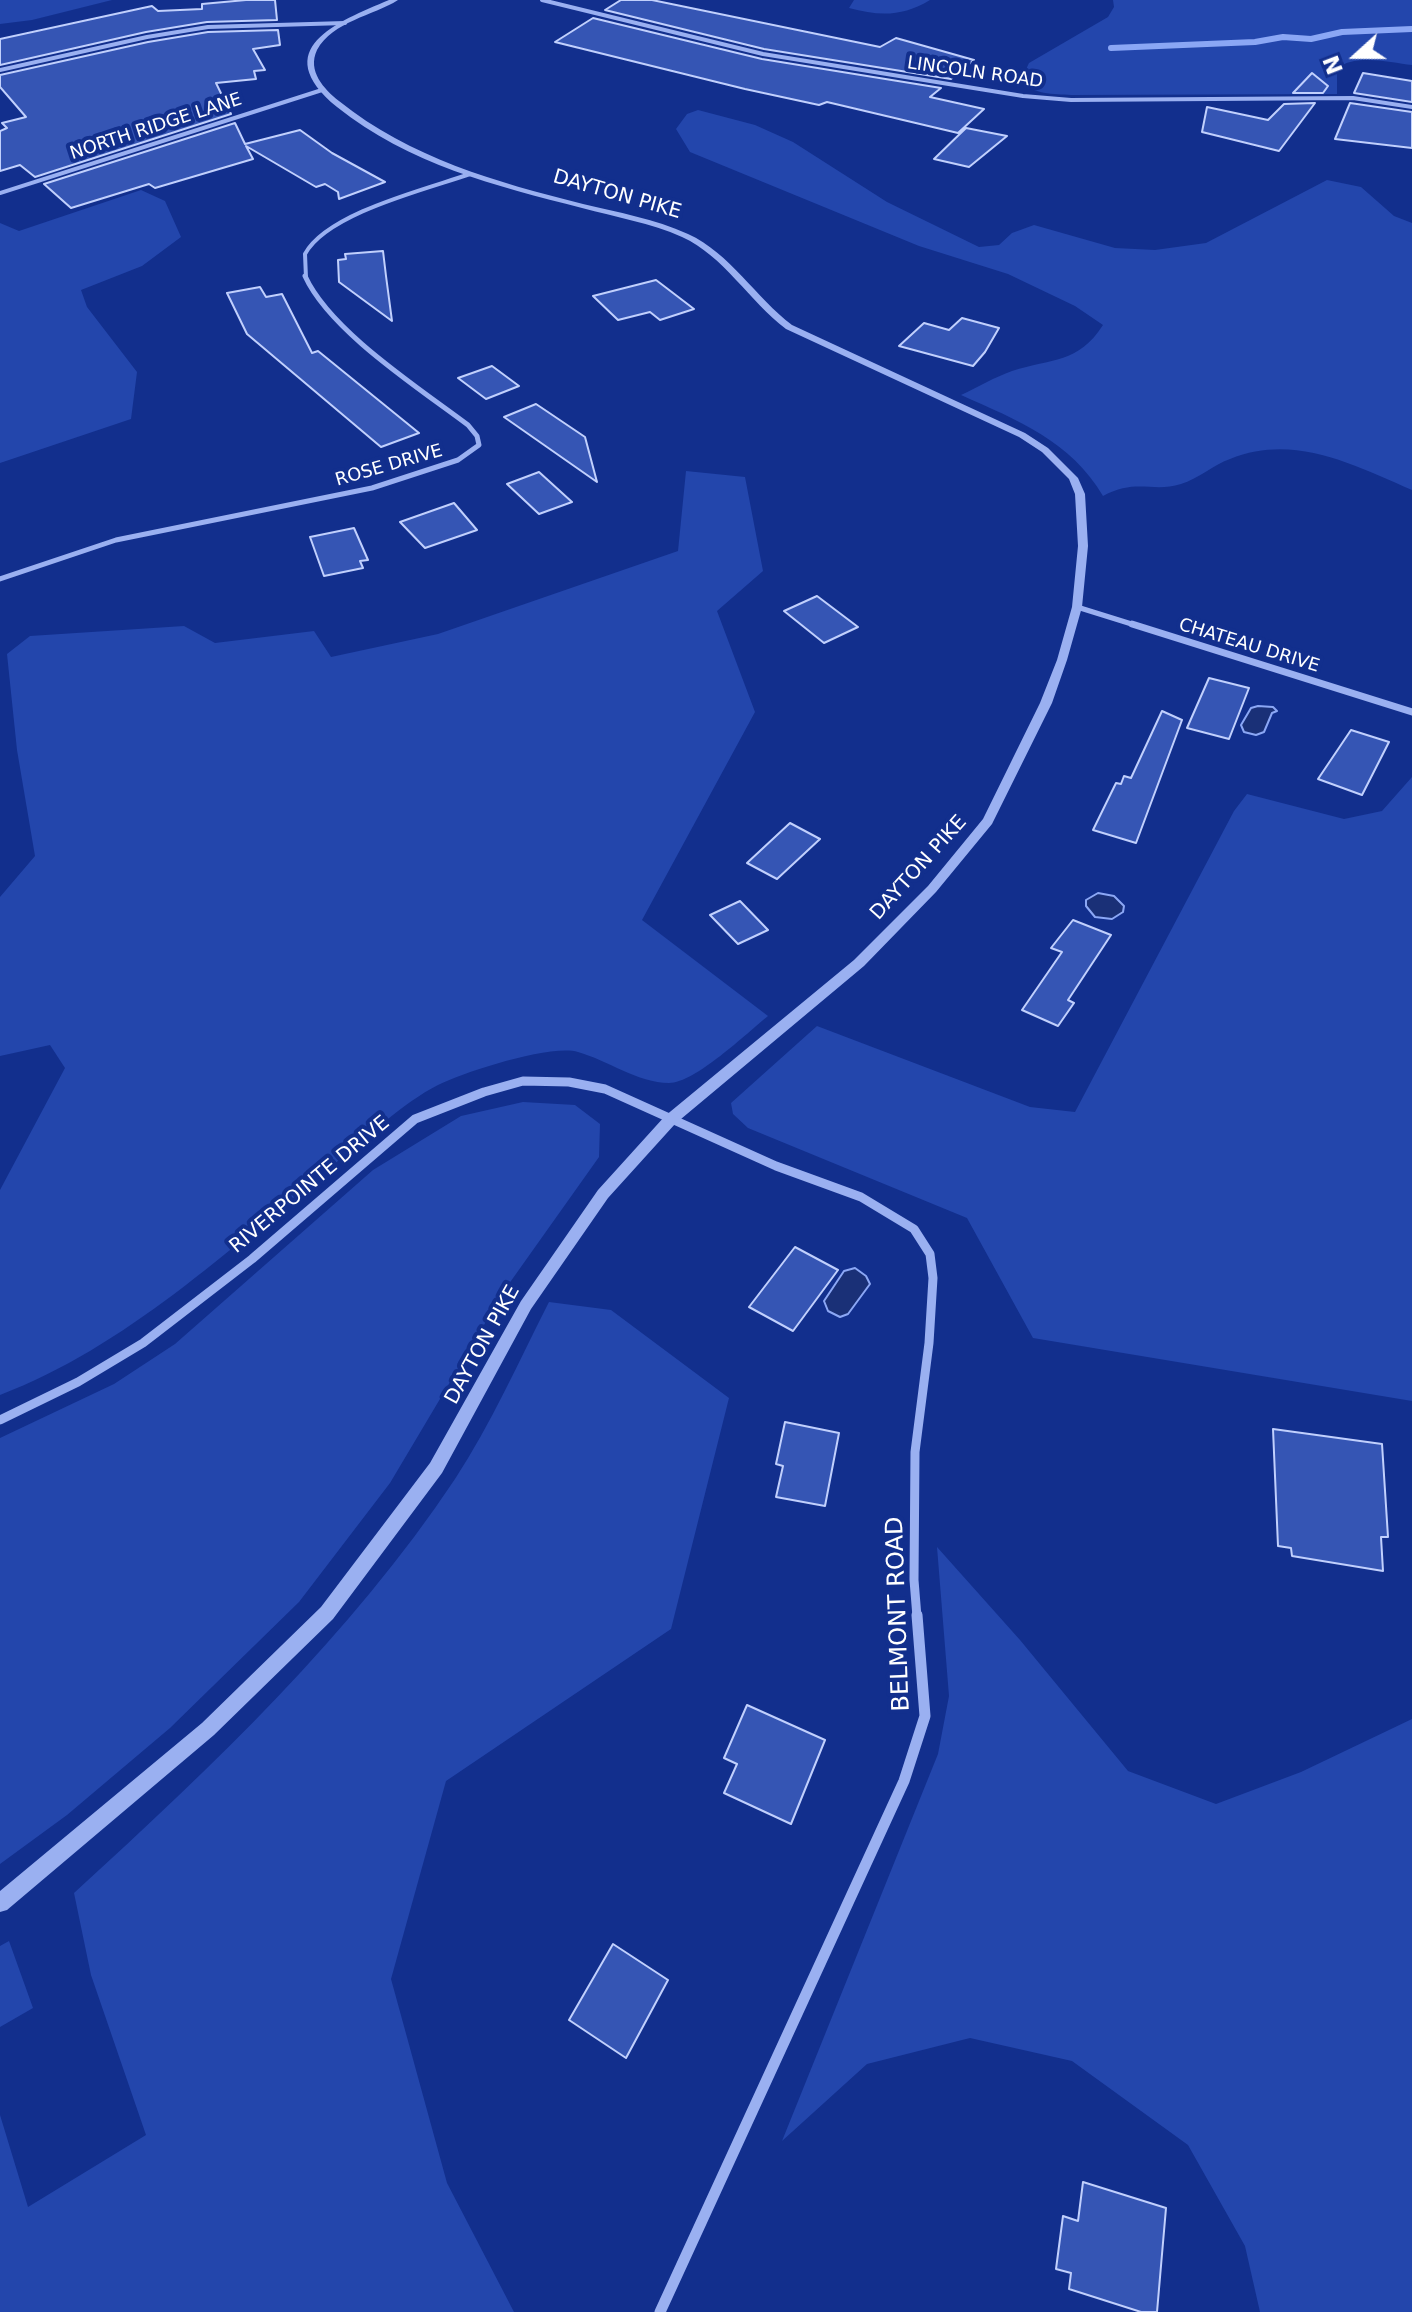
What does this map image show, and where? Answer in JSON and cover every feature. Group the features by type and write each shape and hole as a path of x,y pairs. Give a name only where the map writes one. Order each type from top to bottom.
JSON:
{"street":[{"path":"322,90 312,77 309,64 324,36 395,0"},
{"name":"LINCOLN ROAD","path":"542,0 763,54 1023,96 1071,100 1311,97 1383,101 1412,107"},
{"path":"0,70 199,28 345,23"},
{"name":"DAYTON PIKE","path":"0,1903 208,1729 327,1613 436,1468 526,1305 603,1194 670,1120 859,963 932,889 988,821 1046,703 1077,607 1083,546 1080,494 1062,465 1045,450 1022,435 789,327 773,316 720,261 695,240 658,226 470,174 412,151 371,129 322,90"},
{"name":"NORTH RIDGE LANE","path":"0,193 322,90"},
{"name":"ROSE DRIVE","path":"0,579 49,560 130,537 363,490 457,461 474,451 479,445 477,436 468,425 322,305 305,278 303,265 304,254 312,242 336,226 470,174"},
{"name":"CHATEAU DRIVE","path":"1077,607 1412,712"},
{"name":"RIVERPOINTE DRIVE","path":"0,1420 78,1382 143,1343 252,1259 415,1119 484,1092 523,1081 569,1082 605,1089 670,1120"},
{"name":"BELMONT ROAD","path":"660,2312 898,1794 920,1739 925,1716 925,1694 914,1580 915,1452 929,1343 933,1278 930,1254 922,1240 914,1229 890,1213 861,1197 776,1166 670,1120"}],"shaded area":[{"path":"0,0 112,0 32,20 0,24"},
{"path":"854,0 930,0 910,10 870,13 849,8"},
{"path":"1113,0 1412,0 1412,65 1373,60 1344,64 1337,69 1337,94 1071,95 1037,91 1021,80 1029,63 1108,17 1114,7"},
{"path":"698,110 755,125 793,142 887,202 979,247 999,245 1012,233 1034,225 1115,248 1155,250 1206,243 1327,180 1361,187 1394,216 1412,223 1412,490 1346,462 1323,455 1278,449 1230,459 1181,484 1125,488 1103,496 1090,477 1059,446 1022,423 961,395 1012,371 1074,353 1094,338 1103,325 1075,306 1008,274 919,246 690,152 676,129 687,114"},
{"path":"141,190 165,201 181,237 142,266 81,290 87,307 137,372 131,419 0,463 0,223 19,231"},
{"path":"686,471 745,477 763,571 717,611 755,712 642,920 768,1016 720,1056 680,1081 657,1082 578,1052 565,1051 529,1055 438,1085 397,1112 175,1294 91,1351 0,1395 0,1190 65,1068 50,1045 0,1056 0,897 35,856 17,750 7,654 30,636 184,626 215,643 314,631 331,657 438,634 678,551"},
{"path":"1273,707 1277,711 1272,713 1264,732 1256,735 1244,732 1241,725 1251,708"},
{"path":"1412,777 1412,1401 1033,1338 967,1218 748,1128 733,1114 731,1103 817,1026 1030,1107 1075,1112 1234,811 1247,794 1344,819 1382,811"},
{"path":"1098,893 1114,896 1124,906 1123,912 1112,919 1095,917 1086,906 1086,900"},
{"path":"523,1102 575,1105 600,1124 599,1157 506,1288 390,1483 299,1602 170,1728 67,1815 0,1864 0,1438 114,1384 175,1344 373,1170 461,1116"},
{"path":"855,1268 866,1276 870,1284 848,1314 840,1317 828,1311 824,1301 844,1271"},
{"path":"549,1302 611,1310 729,1398 671,1629 446,1781 391,1979 447,2183 514,2312 0,2312 0,2115 28,2207 146,2135 91,1975 74,1893 228,1748 371,1592 468,1458"},
{"path":"937,1547 1020,1640 1128,1771 1216,1804 1301,1772 1412,1719 1412,2312 1260,2312 1245,2246 1188,2145 1072,2061 970,2038 867,2064 782,2141 938,1754 949,1696"},
{"path":"9,1941 33,2008 0,2027 0,1946"}],"building":[{"path":"275,0 277,20 207,22 146,32 0,65 0,39 152,6 158,11 202,9 202,4"},
{"path":"621,0 652,0 880,47 896,38 974,60 951,79 764,49 605,10"},
{"path":"593,18 762,59 941,88 930,97 984,109 958,133 827,102 819,105 745,89 555,42"},
{"path":"278,30 280,45 253,49 265,70 254,71 256,79 216,83 231,114 35,177 20,165 0,171 0,131 7,128 2,123 26,117 0,87 0,75 208,32"},
{"path":"1312,73 1328,86 1323,93 1293,93"},
{"path":"1363,73 1412,81 1412,102 1354,93"},
{"path":"1315,103 1279,151 1202,132 1207,107 1268,120 1284,104"},
{"path":"1350,103 1412,112 1412,148 1335,139"},
{"path":"235,123 245,144 300,130 332,153 385,182 339,199 338,192 325,184 316,187 246,146 253,159 155,188 149,184 71,208 44,184"},
{"path":"966,128 1007,136 969,167 934,159"},
{"path":"383,251 392,321 339,282 338,260 346,259 345,254"},
{"path":"656,280 694,309 660,320 650,312 618,320 593,296"},
{"path":"260,287 266,297 282,294 312,353 318,351 419,433 381,447 247,334 227,293"},
{"path":"962,318 999,328 973,366 899,346 924,323 949,330"},
{"path":"492,366 519,386 486,399 458,378"},
{"path":"536,404 585,437 597,482 504,417"},
{"path":"539,472 572,502 539,514 507,484"},
{"path":"454,503 477,530 425,548 400,522"},
{"path":"354,528 368,560 360,561 363,568 324,576 310,537"},
{"path":"817,596 858,627 824,643 784,611"},
{"path":"1209,678 1249,688 1229,739 1187,728"},
{"path":"1162,711 1182,720 1136,843 1093,830 1116,783 1121,784 1124,776 1131,778"},
{"path":"1351,730 1389,742 1362,795 1318,779"},
{"path":"790,823 820,839 777,879 747,863"},
{"path":"740,901 768,930 738,944 710,915"},
{"path":"1073,920 1111,935 1068,1000 1074,1003 1058,1026 1022,1010 1062,952 1051,948"},
{"path":"795,1247 838,1270 793,1331 749,1307"},
{"path":"785,1422 839,1433 825,1506 776,1497 783,1466 776,1464"},
{"path":"1273,1429 1382,1444 1388,1537 1381,1537 1383,1571 1292,1556 1291,1548 1278,1546"},
{"path":"747,1705 825,1740 791,1824 724,1793 737,1764 724,1758"},
{"path":"613,1944 668,1980 626,2058 569,2020"},
{"path":"1083,2182 1166,2208 1157,2312 1141,2312 1069,2289 1071,2273 1056,2269 1063,2216 1078,2221"}],"waterway":[{"path":"1111,48 1255,42 1283,37 1311,39 1342,32 1412,29"}]}
